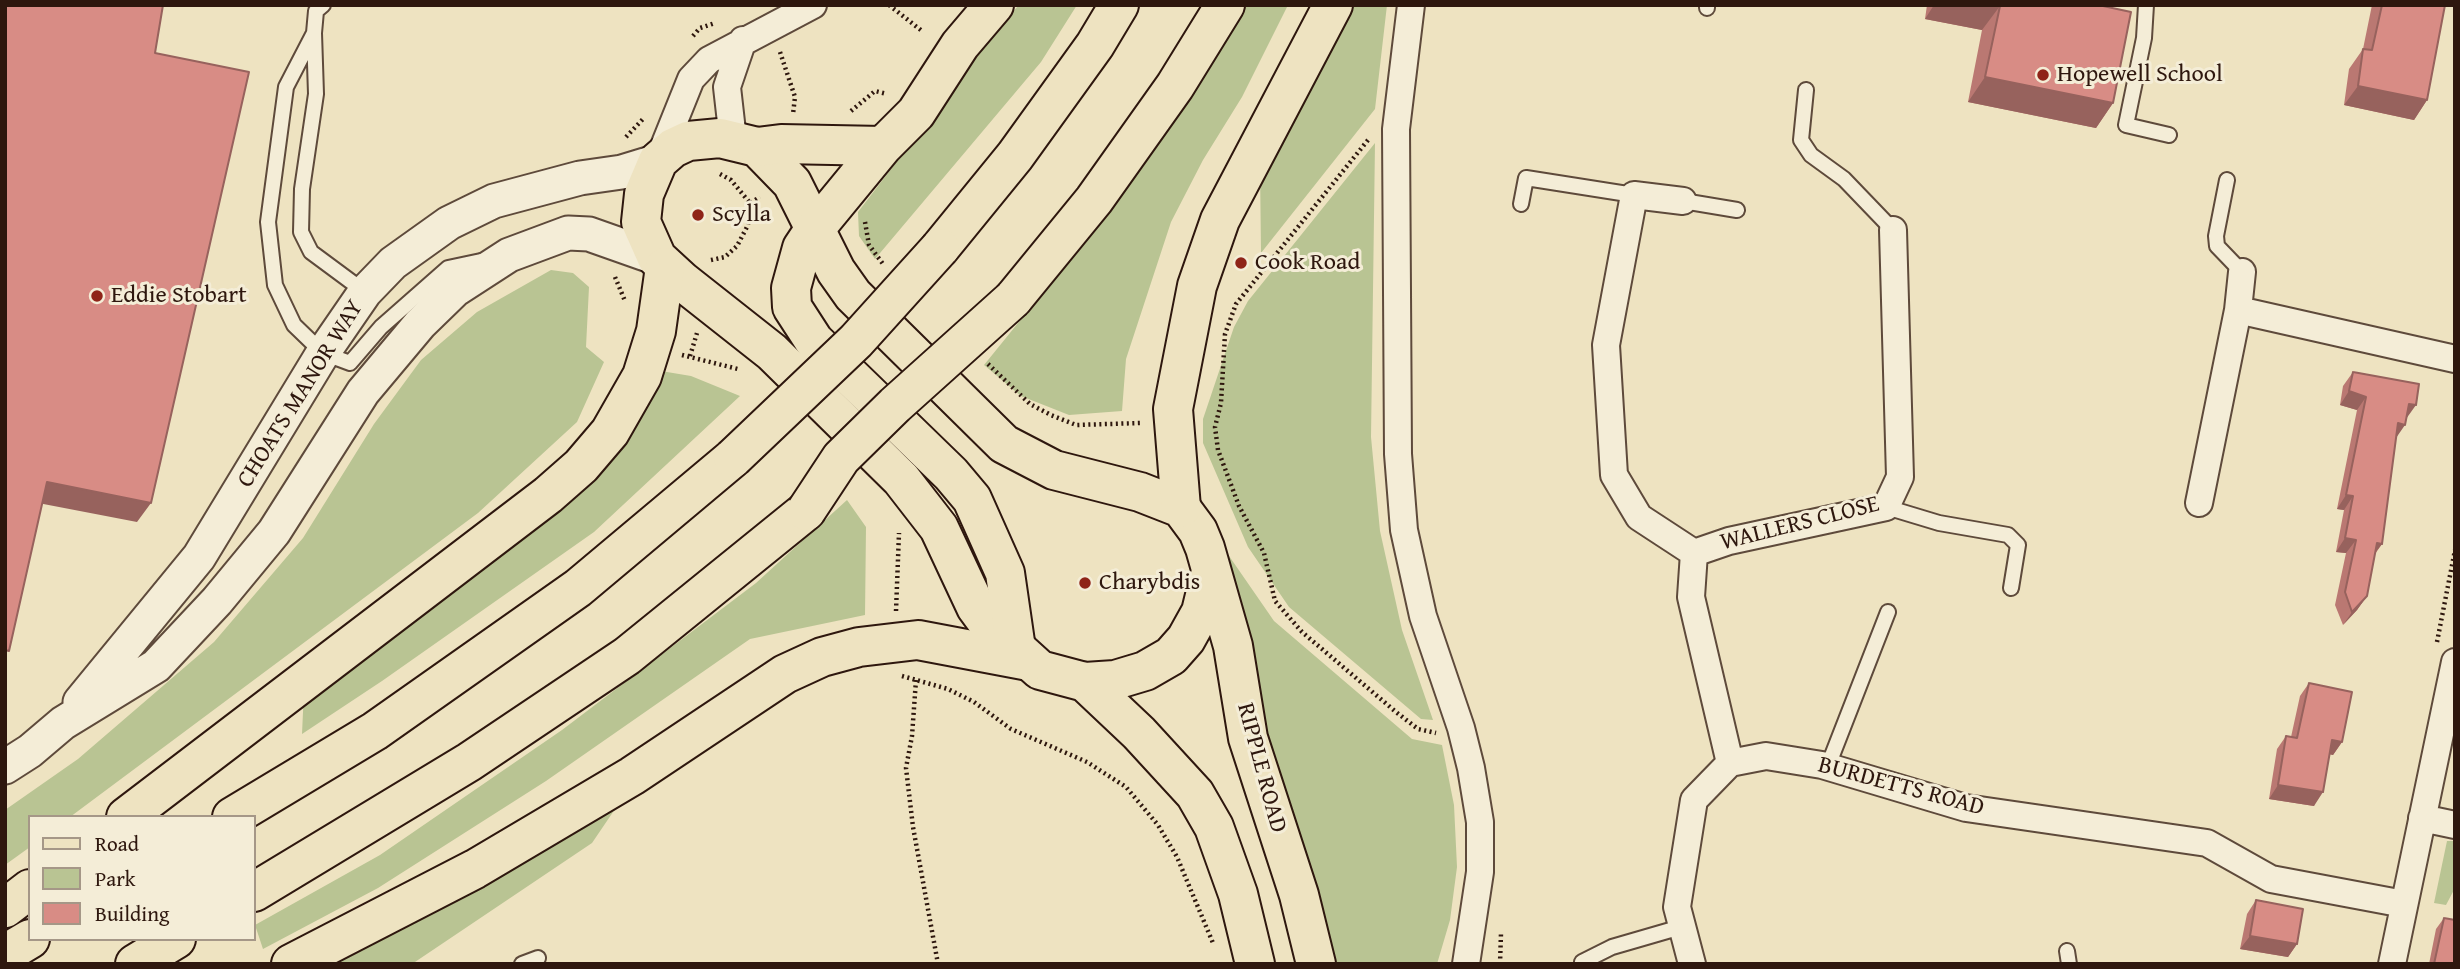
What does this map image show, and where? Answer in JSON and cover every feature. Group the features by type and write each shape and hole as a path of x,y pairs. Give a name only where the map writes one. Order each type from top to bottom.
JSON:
{"main road":[{"path":"995,5 960,45 916,113 883,146 814,230 802,248 791,288 792,307 814,341 951,474 972,499 1005,573 1022,655"},
{"path":"235,815 375,731 578,588 733,458 856,341 940,248 1015,156 1095,45 1119,5"},
{"path":"256,891 469,762 627,656 807,511 841,458 895,405 1013,299 1094,200 1175,86 1225,5"},
{"path":"745,143 784,172 814,230 853,295 1004,444 1054,470 1140,492 1181,508 1173,409 1197,286 1220,220 1333,5"},
{"path":"883,146 688,141 673,148 658,161 644,194 641,222 673,262 772,352 901,479 939,528 976,607 987,622 1040,670 1057,677 1085,682 1115,680 1145,671 1171,656 1186,639 1201,612 1211,571"},
{"path":"129,815 548,495 581,466 610,432 642,376 673,262"},
{"name":"RIPPLE ROAD","path":"1181,508 1198,531 1211,571 1233,646 1248,738 1299,895 1317,964"},
{"path":"290,964 475,869 632,776 785,674 822,657 859,647 918,640 1022,655"},
{"path":"1085,682 1139,733 1195,794 1214,827 1238,894 1255,964"},
{"path":"5,908 28,891"},
{"path":"5,954 28,940"},
{"path":"135,964 173,941"}],"street":[{"path":"658,161 691,79 709,60 813,5"},
{"path":"1410,5 1396,129 1398,454 1404,530 1423,616 1461,729 1480,822 1480,872 1466,964"},
{"path":"743,40 727,87 745,143"},
{"name":"CHOATS MANOR WAY","path":"63,723 199,557 323,353 365,292 393,263 449,223 494,201 580,178 622,172 658,161"},
{"path":"1682,201 1634,195 1606,345 1614,475 1639,517 1694,553"},
{"name":"WALLERS CLOSE","path":"1730,763 1691,597 1694,553 1729,541 1886,507 1900,477 1893,230"},
{"name":"CHOATS MANOR WAY","path":"5,767 30,751 63,723 156,666 217,601 274,532 363,392 419,324 455,290 509,255 568,233 589,234 673,262"},
{"path":"2199,503 2238,310 2242,272"},
{"path":"2238,310 2455,359"},
{"path":"2392,964 2455,662"},
{"name":"BURDETTS ROAD","path":"1730,763 1766,756 1828,766 1966,808 2207,843 2271,879 2404,904"},
{"path":"1692,964 1677,908 1694,800 1730,763"},
{"path":"2422,818 2455,825"},
{"path":"1299,895 1333,964"}],"lane":[{"path":"2146,5 2144,38 2126,125 2169,135"},
{"path":"315,7 316,94 302,189 301,232 311,252 365,292"},
{"path":"314,33 286,87 268,222 275,285 294,325 323,353 350,363 381,327 448,268 509,255"},
{"path":"1806,90 1801,140 1811,155 1844,179 1893,230"},
{"path":"1521,204 1526,178 1634,195"},
{"path":"2227,180 2216,236 2217,246 2242,272"},
{"path":"1682,201 1737,210"},
{"path":"1886,507 1939,523 2008,535 2018,545 2011,588"},
{"path":"1828,766 1888,612"},
{"path":"1582,962 1612,947 1681,928"},
{"path":"523,964 538,958"}],"path":[{"path":"889,5 922,31"},
{"path":"778,47 795,97 791,123"},
{"path":"1368,139 1236,304 1225,334 1221,403 1215,427 1218,450 1231,484 1264,553 1275,601 1302,632 1396,712 1418,730 1429,732"},
{"path":"673,262 709,257 712,262 725,257 737,246 748,225 753,201 731,180 711,172"},
{"path":"610,268 620,284 625,301 624,310"},
{"path":"690,356 700,326"},
{"path":"916,680 912,736 906,768 938,964"}],"green space":[{"path":"1019,5 1077,5 1041,62 875,259 859,236 858,212 921,130 920,114"},
{"path":"1242,5 1288,5 1242,97 1203,160 1171,222 1126,359 1122,411 1069,415 1021,396 984,365 1112,207"},
{"path":"1338,5 1387,5 1375,109 1261,253 1260,166"},
{"path":"1375,143 1371,437 1380,531 1402,630 1433,720 1421,719 1289,607 1248,547 1203,443 1203,419 1234,327 1248,301"},
{"path":"551,270 573,273 589,287 586,347 604,362 577,422 478,513 73,815 28,815 28,848 5,865 5,810 78,759 214,642 303,538 374,424 421,360 477,312"},
{"path":"649,369 691,376 740,396 594,532 302,734 304,690 572,484"},
{"path":"847,500 866,527 865,615 750,639 546,781 378,888 263,949 256,924 380,855 562,730 756,583"},
{"path":"1227,553 1274,621 1412,739 1442,745 1454,805 1457,867 1450,920 1437,964 1333,964 1269,803"},
{"path":"628,790 592,843 412,964 326,964 379,936 407,926"},
{"path":"2447,841 2455,841 2455,888 2446,905 2434,903"}],"building":[{"name":"Eddie Stobart","path":"5,5 163,5 155,53 249,72 151,503 47,482 9,651 5,650"},
{"path":"1998,5 2103,5 2131,12 2113,103 1985,77 2000,6"},
{"path":"2382,5 2445,5 2427,100 2358,86 2363,49 2372,50"},
{"path":"2353,372 2419,384 2416,405 2409,404 2405,425 2398,423 2382,544 2377,543 2367,596 2352,612 2345,592 2356,540 2345,538 2353,496 2346,495 2366,397 2349,391"},
{"path":"2309,683 2352,692 2342,742 2332,740 2323,792 2278,785 2286,736 2297,738"},
{"path":"2256,900 2303,909 2297,944 2250,936"},
{"path":"2444,918 2455,920 2455,964 2434,964"}],"place":[{"name":"Hopewell School","path":"2043,75"},
{"name":"Scylla","path":"698,215"},
{"name":"Cook Road","path":"1241,263"},
{"name":"Eddie Stobart","path":"97,296"},
{"name":"Charybdis","path":"1085,583"}]}
